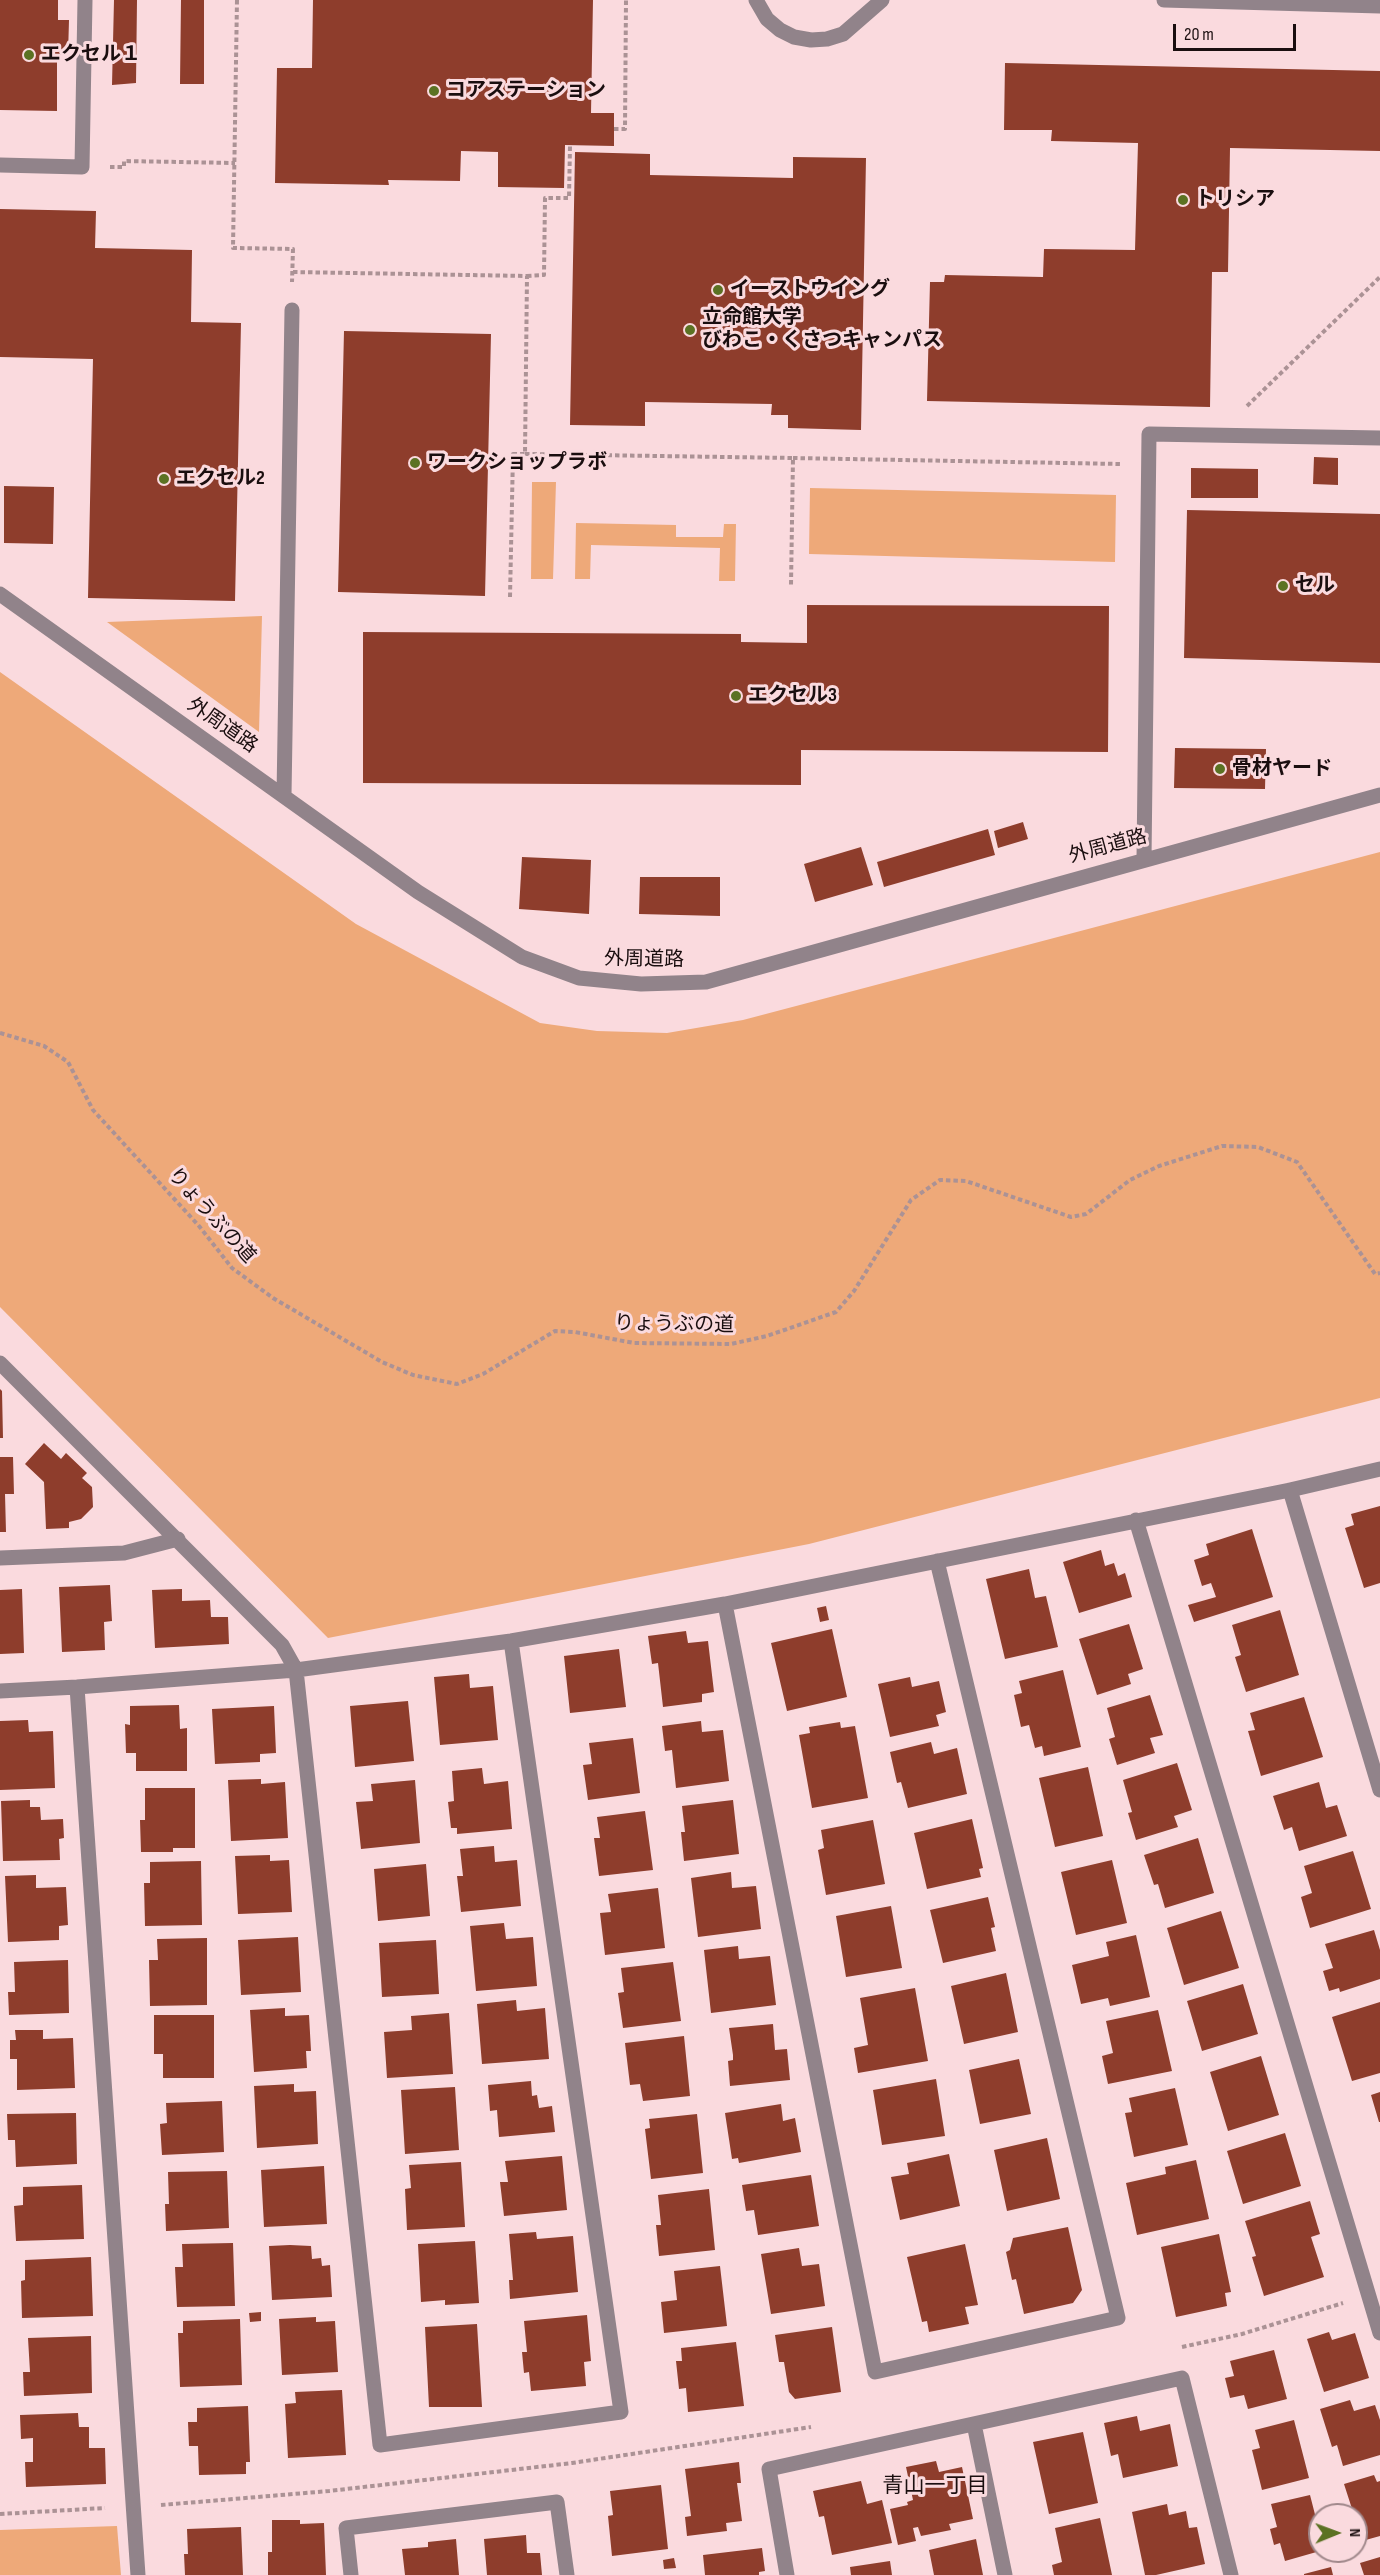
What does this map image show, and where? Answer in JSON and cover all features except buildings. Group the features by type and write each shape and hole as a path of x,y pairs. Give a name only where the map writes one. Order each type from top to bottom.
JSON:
{"street":[{"path":"0,165 82,167 85,0"},
{"path":"756,0 767,19 780,30 794,37 811,40 827,39 843,34 882,0"},
{"path":"1164,0 1380,6"},
{"path":"284,795 292,310"},
{"path":"1144,859 1149,434 1380,438"},
{"name":"外周道路","path":"0,594 418,892 522,957 579,978 641,984 706,982 1380,795"},
{"path":"0,1363 282,1645 296,1670 380,2445 621,2412 511,1641"},
{"path":"0,1691 77,1688 296,1670 511,1641 725,1604 1290,1490 1380,1469"},
{"path":"1290,1490 1380,1790"},
{"path":"1136,1521 1379,2328"},
{"path":"0,1558 124,1553 178,1539"},
{"path":"725,1604 875,2372 1118,2318 937,1561"},
{"path":"77,1688 138,2575"},
{"path":"787,2575 769,2469 1182,2378 1231,2575"},
{"path":"974,2424 1005,2575"},
{"path":"351,2575 346,2528 556,2502 567,2575"}],"path":[{"path":"237,0 233,248 293,249 292,310"},
{"path":"614,129 625,129 626,0"},
{"path":"293,272 544,275 545,198 569,198 570,146"},
{"path":"82,167 124,167 124,161 234,163"},
{"path":"525,454 527,276"},
{"path":"1217,435 1380,277"},
{"path":"510,597 513,454 1148,464"},
{"path":"791,585 792,458"},
{"name":"りょうぶの道","path":"0,1033 44,1046 68,1062 93,1110 199,1226 232,1268 273,1298 382,1362 413,1375 458,1384 483,1374 555,1331 574,1332 634,1343 731,1344 767,1336 836,1312 854,1291 911,1200 940,1180 966,1181 1071,1217 1086,1214 1130,1180 1160,1166 1222,1146 1258,1147 1297,1162 1375,1274 1380,1273"},
{"path":"1173,2349 1242,2334 1369,2295"},
{"path":"0,2514 134,2507 329,2492 572,2463 812,2427"}],"shaded area":[{"path":"532,482 556,482 553,579 531,579"},
{"path":"810,488 1116,495 1115,562 809,554"},
{"path":"576,523 676,525 676,537 723,537 724,524 736,524 735,581 719,581 720,548 591,545 590,579 575,579"},
{"path":"262,616 259,732 107,622"},
{"path":"0,672 356,924 540,1023 597,1031 667,1033 743,1020 1380,852 1380,1398 809,1544 328,1638 0,1307"},
{"path":"117,2526 121,2575 0,2575 0,2530"}],"place":[{"name":"エクセル１","path":"29,55"},
{"name":"コアステーション","path":"434,91"},
{"name":"トリシア","path":"1183,200"},
{"name":"イーストウイング","path":"718,290"},
{"name":"立命館大学 びわこ・くさつキャンパス","path":"690,330"},
{"name":"ワークショップラボ","path":"415,463"},
{"name":"エクセル2","path":"164,479"},
{"name":"セル","path":"1283,586"},
{"name":"エクセル3","path":"736,696"},
{"name":"骨材ヤード","path":"1220,769"}],"district":[{"name":"青山一丁目","path":"935,2487"}]}
